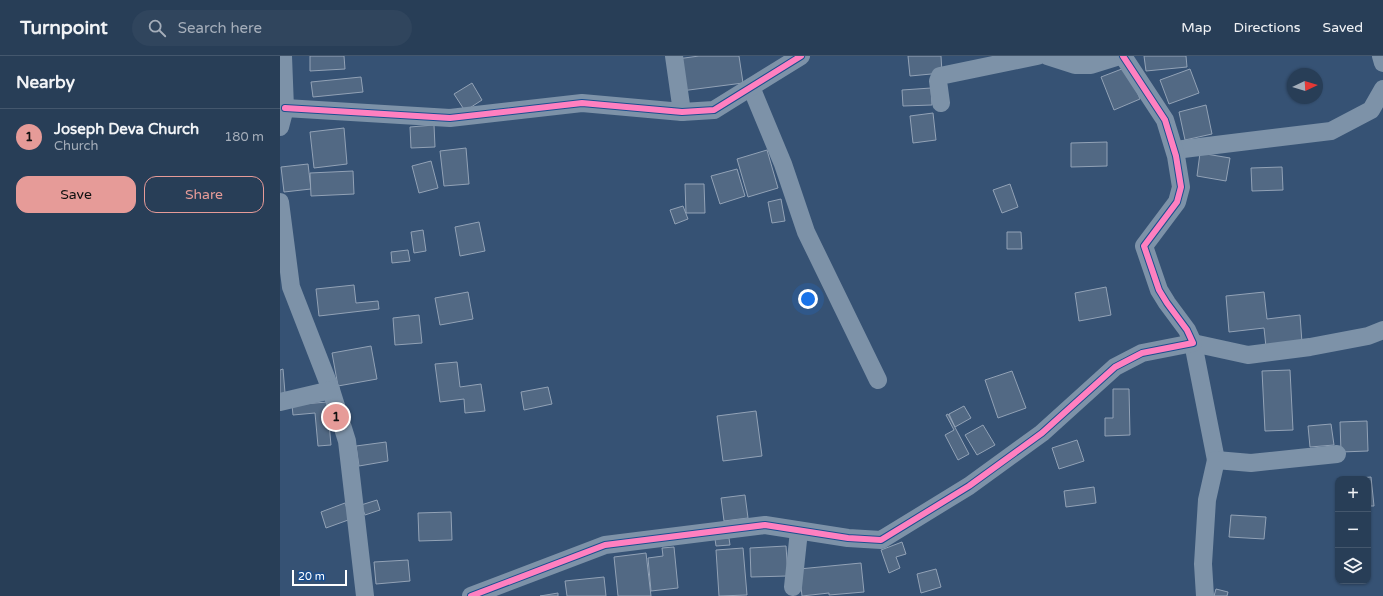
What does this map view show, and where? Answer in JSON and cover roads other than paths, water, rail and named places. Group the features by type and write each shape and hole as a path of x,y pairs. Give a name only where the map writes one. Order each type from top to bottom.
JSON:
{"street":[{"path":"280,127 285,108 283,56"},
{"path":"674,56 682,112"},
{"path":"285,108 450,118 582,103 682,112 714,110 801,56"},
{"path":"941,103 938,81 940,76 1038,56"},
{"path":"1047,56 1075,65 1091,65 1121,56 1165,120 1175,150 1181,187 1177,202 1144,246 1160,290 1167,304 1187,330 1193,343 1216,460 1207,500 1203,564 1205,596"},
{"path":"1381,56 1383,63"},
{"path":"752,87 783,164 806,232 878,380"},
{"path":"1175,150 1331,131 1371,110 1383,88"},
{"path":"280,202 291,287 331,390 346,441 365,596"},
{"path":"471,596 605,545 765,525 848,538 881,540 970,486 1042,433 1115,367 1142,353 1193,343 1248,355 1310,348 1368,336 1383,330"},
{"path":"280,402 331,390"},
{"path":"1216,460 1251,463 1337,454"},
{"path":"794,587 799,530"}],"place":[{"name":"Joseph Deva Church","path":"336,417"}]}
